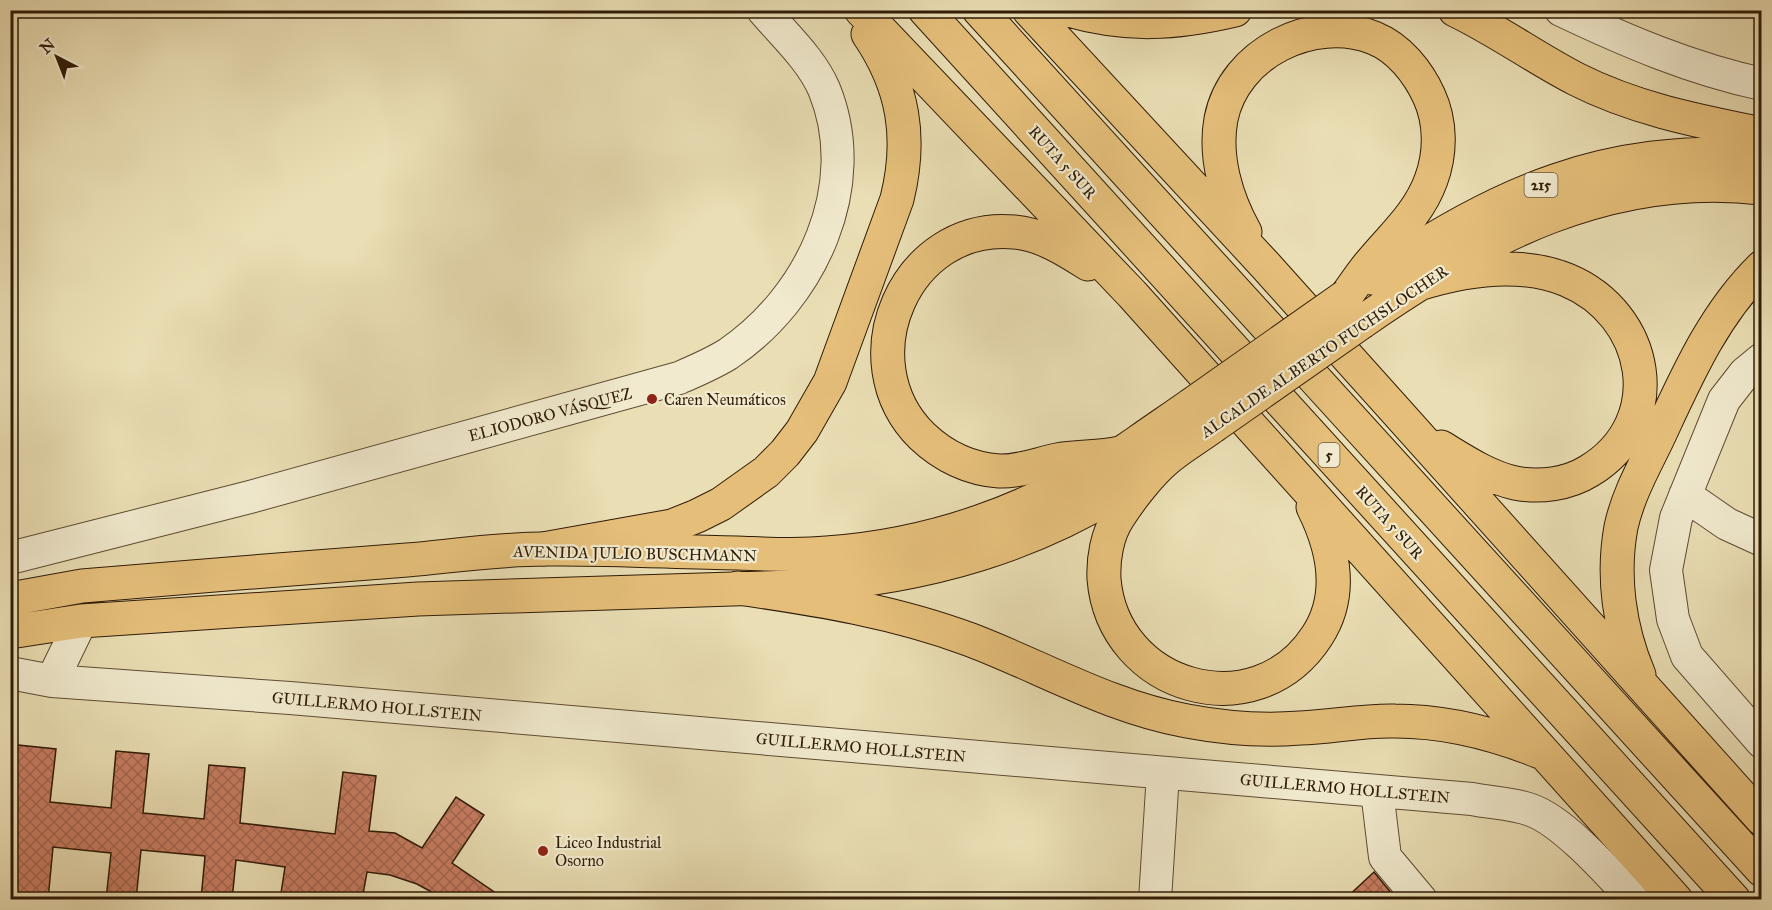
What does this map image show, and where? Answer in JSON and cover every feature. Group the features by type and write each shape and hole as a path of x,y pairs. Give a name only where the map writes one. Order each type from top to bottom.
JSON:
{"main road":[{"path":"543,549 672,525 721,504 766,472 785,453 817,407 830,382 897,199 905,159 903,113 896,89 883,58 852,10"},
{"path":"861,10 1132,294 1676,900"},
{"name":"RUTA 5 SUR","path":"925,10 1734,900"},
{"name":"5","path":"979,10 1761,870"},
{"path":"1029,10 1266,266 1761,819"},
{"path":"1068,10 1092,17 1141,23 1190,20 1235,10"},
{"path":"1455,10 1575,79 1605,93 1671,115 1761,134"},
{"path":"1266,266 1239,222 1223,174 1219,133 1227,100 1246,70 1272,48 1287,40 1303,35 1338,31 1375,38 1413,68 1424,85 1437,124 1437,160 1425,195 1416,212 1373,260 1354,309"},
{"name":"ALCALDE ALBERTO FUCHSLOCHER","path":"1167,459 1202,416 1354,309 1400,260 1486,209 1548,182 1583,171 1654,157 1697,153 1761,155"},
{"name":"ALCALDE ALBERTO FUCHSLOCHER","path":"1354,309 1415,285 1509,234 1558,213 1590,203 1654,189 1695,185 1735,185 1761,188"},
{"path":"1122,453 1057,460 1001,471 963,463 946,455 916,430 901,406 890,380 887,341 898,302 908,284 921,268 937,254 954,244 984,234 1015,232 1052,243 1132,294"},
{"path":"1646,693 1626,639 1617,584 1620,536 1629,500 1692,365 1729,303 1761,267"},
{"path":"1408,423 1457,457 1498,478 1532,485 1567,481 1584,474 1611,455 1625,438 1635,419 1641,384 1634,349 1618,319 1594,296 1567,280 1536,272 1482,270 1437,278 1415,285"},
{"name":"AVENIDA JULIO BUSCHMANN","path":"10,599 82,586 543,549 782,555 870,549 936,535 1000,515 1053,492 1122,453 1202,416"},
{"path":"1167,459 1117,519 1105,554 1105,591 1117,626 1139,656 1153,668 1169,677 1186,684 1206,688 1245,686 1282,671 1311,645 1330,610 1334,584 1330,554 1314,509 1294,475"},
{"name":"AVENIDA JULIO BUSCHMANN","path":"10,633 81,621 418,599 842,584 890,577 982,554 1027,538 1112,498 1167,459"},
{"path":"738,588 815,598 872,610 929,626 1009,655 1115,702 1186,721 1224,727 1261,729 1299,729 1374,722 1420,722 1481,732 1514,741 1546,754"}],"street":[{"name":"ELIODORO VÁSQUEZ","path":"10,558 250,497 679,378 727,355 768,321 802,275 832,211 839,171 836,129 823,87 813,68 763,10"},
{"path":"1561,10 1661,54 1707,70 1761,84"},
{"path":"1761,359 1745,373 1724,400 1676,518 1666,570 1673,620 1688,656 1761,742"},
{"path":"1685,495 1727,524 1761,540"},
{"path":"52,681 81,621"},
{"name":"GUILLERMO HOLLSTEIN","path":"10,673 52,681 290,698 1472,799 1528,809 1542,814 1561,827 1634,900"},
{"path":"1155,900 1163,773"},
{"path":"1377,791 1385,857 1421,900"}],"building":[{"path":"18,745 56,749 50,802 111,808 116,751 149,754 143,813 204,819 209,765 245,768 240,823 335,834 343,772 376,776 369,831 395,833 422,848 456,797 484,815 452,863 506,900 446,900 417,884 390,875 367,872 362,900 280,900 285,867 236,860 232,900 201,900 205,856 141,850 136,900 106,900 111,853 53,847 48,900 10,897 10,815"},
{"path":"1374,872 1397,900 1344,900"}],"place":[{"name":"Caren Neumáticos","path":"652,399"},
{"name":"Liceo Industrial Osorno","path":"543,851"}]}
